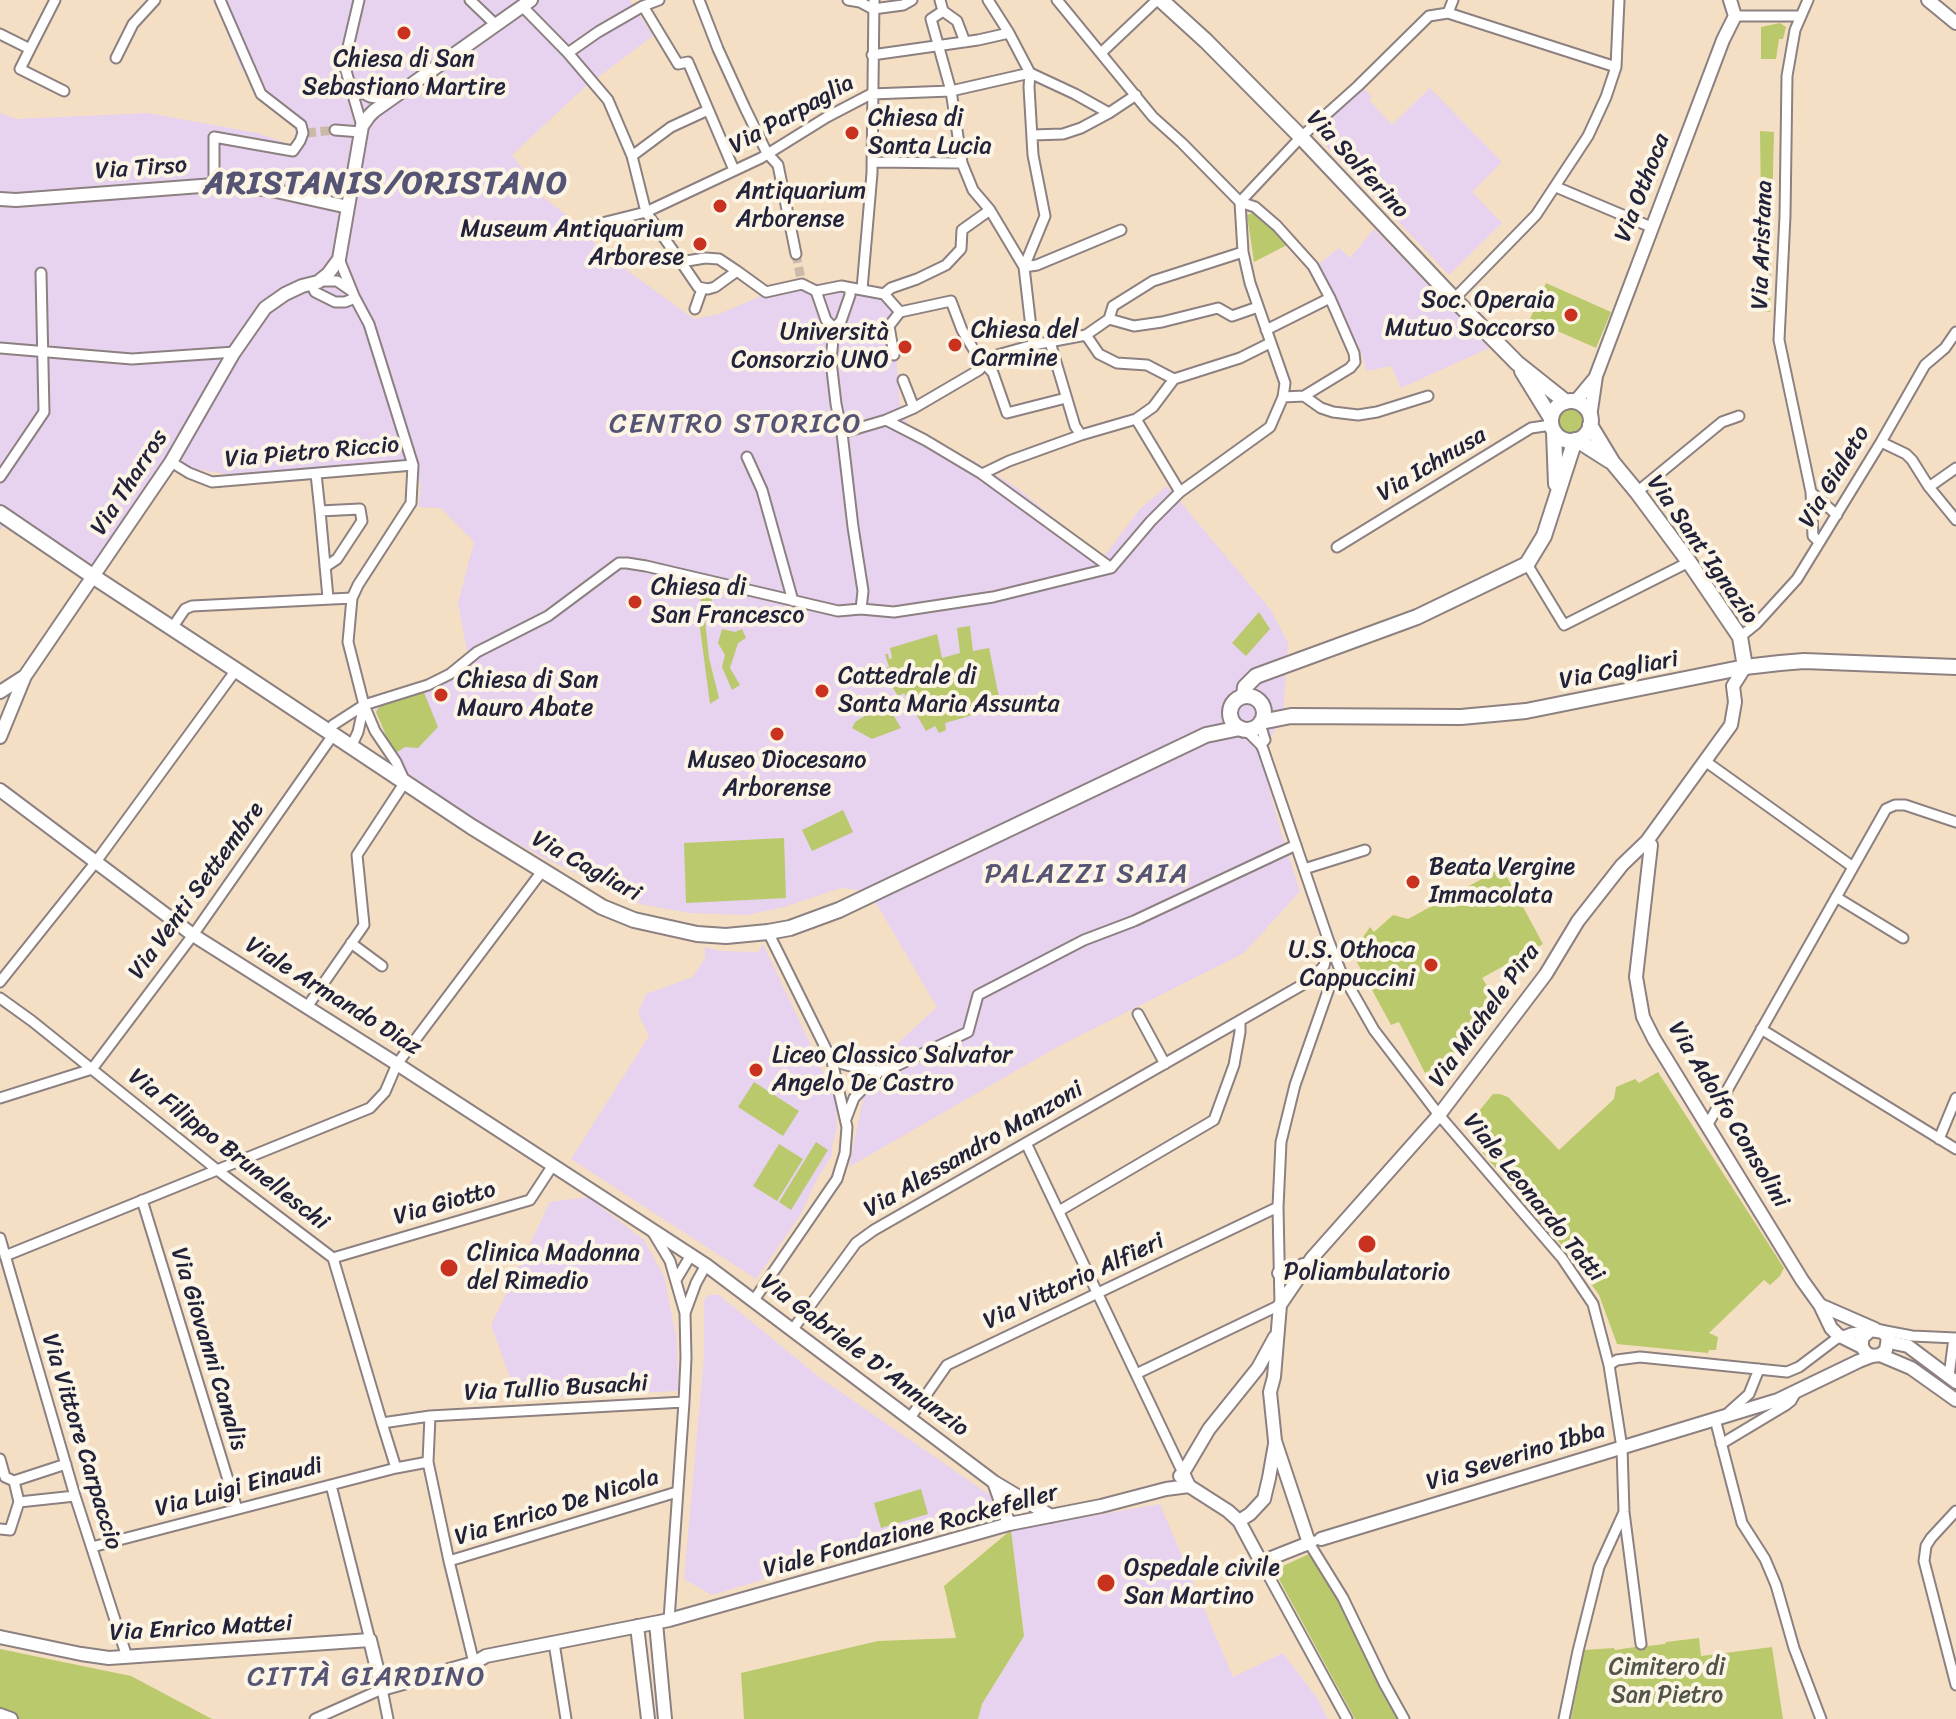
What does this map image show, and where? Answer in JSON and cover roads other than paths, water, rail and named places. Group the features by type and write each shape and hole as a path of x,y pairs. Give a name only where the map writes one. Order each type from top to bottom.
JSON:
{"main road":[{"name":"Via Solferino","path":"1159,0 1206,41 1301,137 1517,363 1570,402"},
{"name":"Via Solferino","path":"1517,363 1552,425 1557,496"},
{"path":"1570,402 1584,407 1590,421 1585,435 1576,440 1566,440 1552,425 1555,409 1570,402"},
{"name":"Via Sant'Ignazio","path":"1590,421 1613,463 1689,562 1740,637 1745,667"},
{"name":"Via Solferino","path":"1527,564 1544,536 1576,440"},
{"name":"Via Sant'Ignazio","path":"1576,440 1613,463"},
{"name":"Via Cagliari","path":"0,513 472,827 602,907 634,920 697,934 726,936 768,932 790,928 839,910 1208,734 1242,729"},
{"path":"1255,700 1271,671 1417,617 1527,564"},
{"name":"Via Cagliari","path":"1261,723 1291,716 1461,717 1526,711 1745,667 1804,661 1956,667"},
{"path":"1236,700 1255,700 1264,713 1261,723 1254,728 1242,729 1232,720 1231,710 1236,700"},
{"name":"Via Cagliari","path":"1255,700 1291,716"},
{"name":"Via Cagliari","path":"1208,734 1231,710"}],"street":[{"path":"55,0 20,69 64,91"},
{"path":"116,58 133,24 155,0"},
{"path":"214,185 214,137 293,151 305,133 301,125 261,94 220,0"},
{"path":"359,0 344,64 362,129"},
{"path":"470,0 495,24"},
{"path":"568,53 598,32 659,0"},
{"path":"699,0 718,49 767,153 778,165 796,254"},
{"path":"848,0 903,5 912,0"},
{"path":"940,0 943,11 957,21 965,42"},
{"path":"988,0 1030,73 1033,155 1045,216 1024,267"},
{"path":"1057,0 1153,117 1240,202 1255,207 1277,226 1313,266 1330,298 1355,362 1304,396 1283,397"},
{"path":"1101,53 1159,0"},
{"path":"1448,13 1453,0"},
{"path":"1454,299 1536,215 1588,136 1616,67 1619,0"},
{"path":"1730,0 1735,16 1800,16"},
{"name":"Via Aristana","path":"1808,0 1791,45 1787,76 1785,230 1779,340 1811,492 1813,536 1819,542"},
{"path":"1928,0 1956,23"},
{"path":"314,282 328,274 339,259 362,129 374,111 526,3 608,100 632,156 646,212 694,284 702,289 715,287 737,271"},
{"path":"862,289 872,162 873,4"},
{"path":"643,6 678,64 688,62 734,170"},
{"path":"943,11 931,19 951,91 962,163 973,190 990,210 1024,267 1033,345"},
{"path":"747,457 762,490 793,601 838,611 861,609 894,612 993,597 1111,568 1180,492 1270,427 1283,397 1285,383 1250,283 1243,252 1240,202 1301,137 1429,16 1448,13 1616,67"},
{"name":"Via Othoca","path":"1590,421 1595,378 1723,40 1735,16"},
{"path":"872,55 1009,33"},
{"path":"0,34 30,49"},
{"path":"1030,73 1109,113"},
{"name":"Via Parpaglia","path":"590,226 646,212 761,158 871,94 951,91 1030,73"},
{"path":"350,84 370,97 383,99 395,96"},
{"path":"1033,135 1063,134 1081,128 1136,95"},
{"path":"632,156 671,127 708,110"},
{"path":"335,130 362,129"},
{"path":"872,162 962,163"},
{"name":"Via Tirso","path":"0,199 214,185 276,191 348,207"},
{"path":"1556,187 1651,227"},
{"path":"884,294 891,288 946,265 961,249 962,230 990,210"},
{"path":"1024,267 1037,265 1121,230"},
{"path":"842,433 914,408 979,370 990,357 1086,335 1109,319 1113,306 1153,281 1243,252"},
{"path":"307,1007 364,925 357,855 405,782 375,731 364,705 348,642 352,598 411,503 413,465 369,324 339,259"},
{"path":"681,262 719,259 766,292 802,284 816,291 841,286 884,294 900,312"},
{"path":"0,477 44,412 41,273"},
{"path":"314,282 341,283 355,297"},
{"path":"314,282 315,292 335,302 345,302 355,297"},
{"name":"Via Tharros","path":"0,737 25,676 171,462 235,352 265,308 285,294 314,282"},
{"path":"850,288 841,321 834,328 831,361 863,591 861,609"},
{"path":"695,309 702,289"},
{"path":"816,291 826,320 834,328"},
{"path":"1266,330 1330,298"},
{"path":"894,355 889,326 900,312 951,301 962,330 977,355 993,373 1007,413 1066,398"},
{"path":"1109,319 1134,326 1218,308 1232,316 1258,307"},
{"name":"Via Gialeto","path":"1740,637 1797,579 1925,365 1945,348 1956,332"},
{"path":"1086,335 1099,354 1125,365 1147,365 1174,379"},
{"path":"1050,342 1075,426 1081,435"},
{"path":"982,474 1081,435 1136,419 1153,407 1174,379 1240,358 1270,343"},
{"path":"0,348 132,359 235,352"},
{"name":"Via Othoca","path":"1570,402 1595,378"},
{"path":"903,380 914,408"},
{"path":"1304,396 1321,408 1358,415 1428,396"},
{"path":"1637,492 1722,422 1739,416"},
{"path":"1136,419 1180,492"},
{"path":"886,420 982,474 1111,568"},
{"name":"Via Ichnusa","path":"1337,547 1531,428 1552,425"},
{"path":"1881,442 1912,460 1956,520"},
{"name":"Via Pietro Riccio","path":"171,462 212,482 413,465"},
{"path":"1929,487 1956,468"},
{"path":"316,474 328,598"},
{"path":"1811,492 1837,515"},
{"path":"320,511 360,509 362,521 337,559 325,567"},
{"path":"1527,564 1564,625 1689,562"},
{"name":"Via Venti Settembre","path":"92,1069 193,935 331,734 333,725 364,705 428,685 450,674 477,652 548,616 619,563 646,566 793,601"},
{"path":"172,628 185,609 192,606 352,598"},
{"name":"Via Michele Pira","path":"1280,1305 1312,1258 1439,1115 1546,974 1578,921 1622,865 1647,841 1731,725 1735,702 1733,686 1745,667"},
{"path":"0,982 95,863 236,670"},
{"name":"Via Tharros","path":"0,692 25,676"},
{"path":"0,692 11,695 14,704"},
{"path":"351,747 364,705"},
{"path":"1242,729 1261,745 1265,740 1261,723"},
{"name":"Viale Leonardo Tatti","path":"1261,745 1329,942 1341,972 1374,1030 1439,1115 1562,1258 1593,1304 1609,1365 1622,1448 1624,1512 1641,1644"},
{"path":"1705,761 1853,867"},
{"name":"Viale Armando Diaz","path":"0,790 193,935 706,1265 685,1313"},
{"path":"1708,1124 1886,809 1905,805 1956,822"},
{"name":"Via Adolfo Consolini","path":"1647,841 1651,845 1636,977 1643,1017 1820,1305 1831,1328 1841,1337"},
{"path":"832,1061 861,1069 890,1069 968,1032 978,995 1084,940 1134,921 1296,845"},
{"path":"1304,869 1365,850"},
{"path":"5,1256 370,1108 385,1092 397,1064 543,870"},
{"path":"1836,897 1903,938"},
{"path":"754,1300 837,1179 845,1153 846,1119 832,1061 768,932"},
{"path":"1328,991 1309,981 1324,966 1329,942"},
{"path":"351,943 382,966"},
{"path":"1270,1392 1280,1305 1278,1207 1281,1142 1295,1085 1331,982 1341,972"},
{"name":"Via Alessandro Manzoni","path":"793,1329 856,1243 874,1230 1309,981"},
{"name":"Via Filippo Brunelleschi","path":"0,998 333,1258 396,1468"},
{"path":"1138,1014 1165,1064"},
{"path":"1059,1211 1214,1120 1234,1065 1240,1021"},
{"path":"1761,1029 1956,1149"},
{"path":"0,1098 92,1069"},
{"path":"846,1119 854,1098 880,1071"},
{"path":"1939,1139 1956,1098"},
{"path":"1026,1143 1189,1486 1239,1521 1347,1719"},
{"name":"Via Giotto","path":"333,1258 530,1200 553,1165"},
{"name":"Via Giovanni Canalis","path":"142,1200 237,1509"},
{"name":"Via Vittorio Alfieri","path":"910,1418 947,1365 1278,1207"},
{"name":"Viale Armando Diaz","path":"651,1229 670,1261 685,1313 684,1402 663,1621"},
{"name":"Via Vittore Carpaccio","path":"0,1238 75,1496 127,1657"},
{"path":"676,1280 691,1255"},
{"name":"Via Michele Pira","path":"1279,1273 1293,1274 1312,1258"},
{"name":"Via Gabriele D'Annunzio","path":"706,1265 994,1482 1051,1516"},
{"path":"1136,1374 1280,1305"},
{"path":"1820,1305 1908,1346 1953,1379"},
{"path":"1609,1365 1617,1360 1640,1357 1787,1372 1799,1367 1836,1339 1851,1333 1880,1334 1955,1338 1953,1379"},
{"name":"Viale Fondazione Rockefeller","path":"1166,1489 1183,1473 1209,1429 1258,1368 1277,1334"},
{"path":"1862,1347 1864,1334 1880,1334"},
{"path":"1876,1356 1886,1350 1880,1334"},
{"path":"1841,1337 1862,1347 1866,1353 1911,1368 1956,1400"},
{"name":"Via Severino Ibba","path":"1261,1562 1315,1541 1778,1400 1859,1361 1876,1356"},
{"name":"Via Severino Ibba","path":"1719,1418 1749,1394 1759,1369"},
{"path":"1239,1521 1264,1499 1275,1441 1268,1385 1260,1379 1251,1380 1245,1385"},
{"path":"1721,1444 1786,1405 1796,1392"},
{"name":"Via Tullio Busachi","path":"382,1423 430,1416 684,1402"},
{"path":"430,1416 428,1462 474,1663"},
{"path":"1719,1418 1721,1444 1742,1523 1765,1559 1776,1585 1794,1648 1821,1719"},
{"path":"1275,1441 1315,1541 1404,1719"},
{"path":"0,1459 5,1477 14,1481 66,1464"},
{"name":"Via Luigi Einaudi","path":"92,1547 428,1462"},
{"path":"0,1529 10,1530 19,1502 14,1481"},
{"path":"994,1482 1009,1524"},
{"path":"331,1485 365,1636 388,1719"},
{"name":"Viale Fondazione Rockefeller","path":"663,1621 1009,1524 1189,1486"},
{"name":"Via Enrico De Nicola","path":"449,1561 677,1492"},
{"path":"19,1502 75,1496"},
{"path":"1956,1511 1931,1538 1926,1546 1924,1561 1956,1685"},
{"path":"1564,1719 1599,1567 1624,1512"},
{"path":"315,1719 382,1689 474,1663 486,1656 663,1621 665,1719"},
{"path":"637,1626 648,1719"},
{"name":"Via Enrico Mattei","path":"0,1637 109,1658 365,1636"},
{"path":"554,1643 566,1719"},
{"path":"0,1715 11,1719"}],"tunnel":[{"path":"307,133 335,130"},
{"path":"796,254 802,284"}],"place":[{"name":"Chiesa di San Sebastiano Martire","path":"404,33"},
{"name":"Chiesa di Santa Lucia","path":"852,133"},
{"name":"Antiquarium Arborense","path":"720,206"},
{"name":"Museum Antiquarium Arborese","path":"700,244"},
{"name":"Soc. Operaia Mutuo Soccorso","path":"1571,315"},
{"name":"Chiesa del Carmine","path":"955,345"},
{"name":"Università Consorzio UNO","path":"905,347"},
{"name":"Chiesa di San Francesco","path":"635,602"},
{"name":"Cattedrale di Santa Maria Assunta","path":"822,691"},
{"name":"Chiesa di San Mauro Abate","path":"441,695"},
{"name":"Museo Diocesano Arborense","path":"777,734"},
{"name":"Beata Vergine Immacolata","path":"1413,882"},
{"name":"U.S. Othoca Cappuccini","path":"1431,965"},
{"name":"Liceo Classico Salvator Angelo De Castro","path":"756,1070"},
{"name":"Poliambulatorio","path":"1367,1244"},
{"name":"Clinica Madonna del Rimedio","path":"449,1268"},
{"name":"Ospedale civile San Martino","path":"1106,1583"}],"district":[{"name":"ARISTANIS/ORISTANO","path":"386,185"},
{"name":"CENTRO STORICO","path":"736,425"},
{"name":"PALAZZI SAIA","path":"1087,875"},
{"name":"CITTÀ GIARDINO","path":"367,1678"}],"park label":[{"name":"Cimitero di San Pietro","path":"1667,1682"}]}
